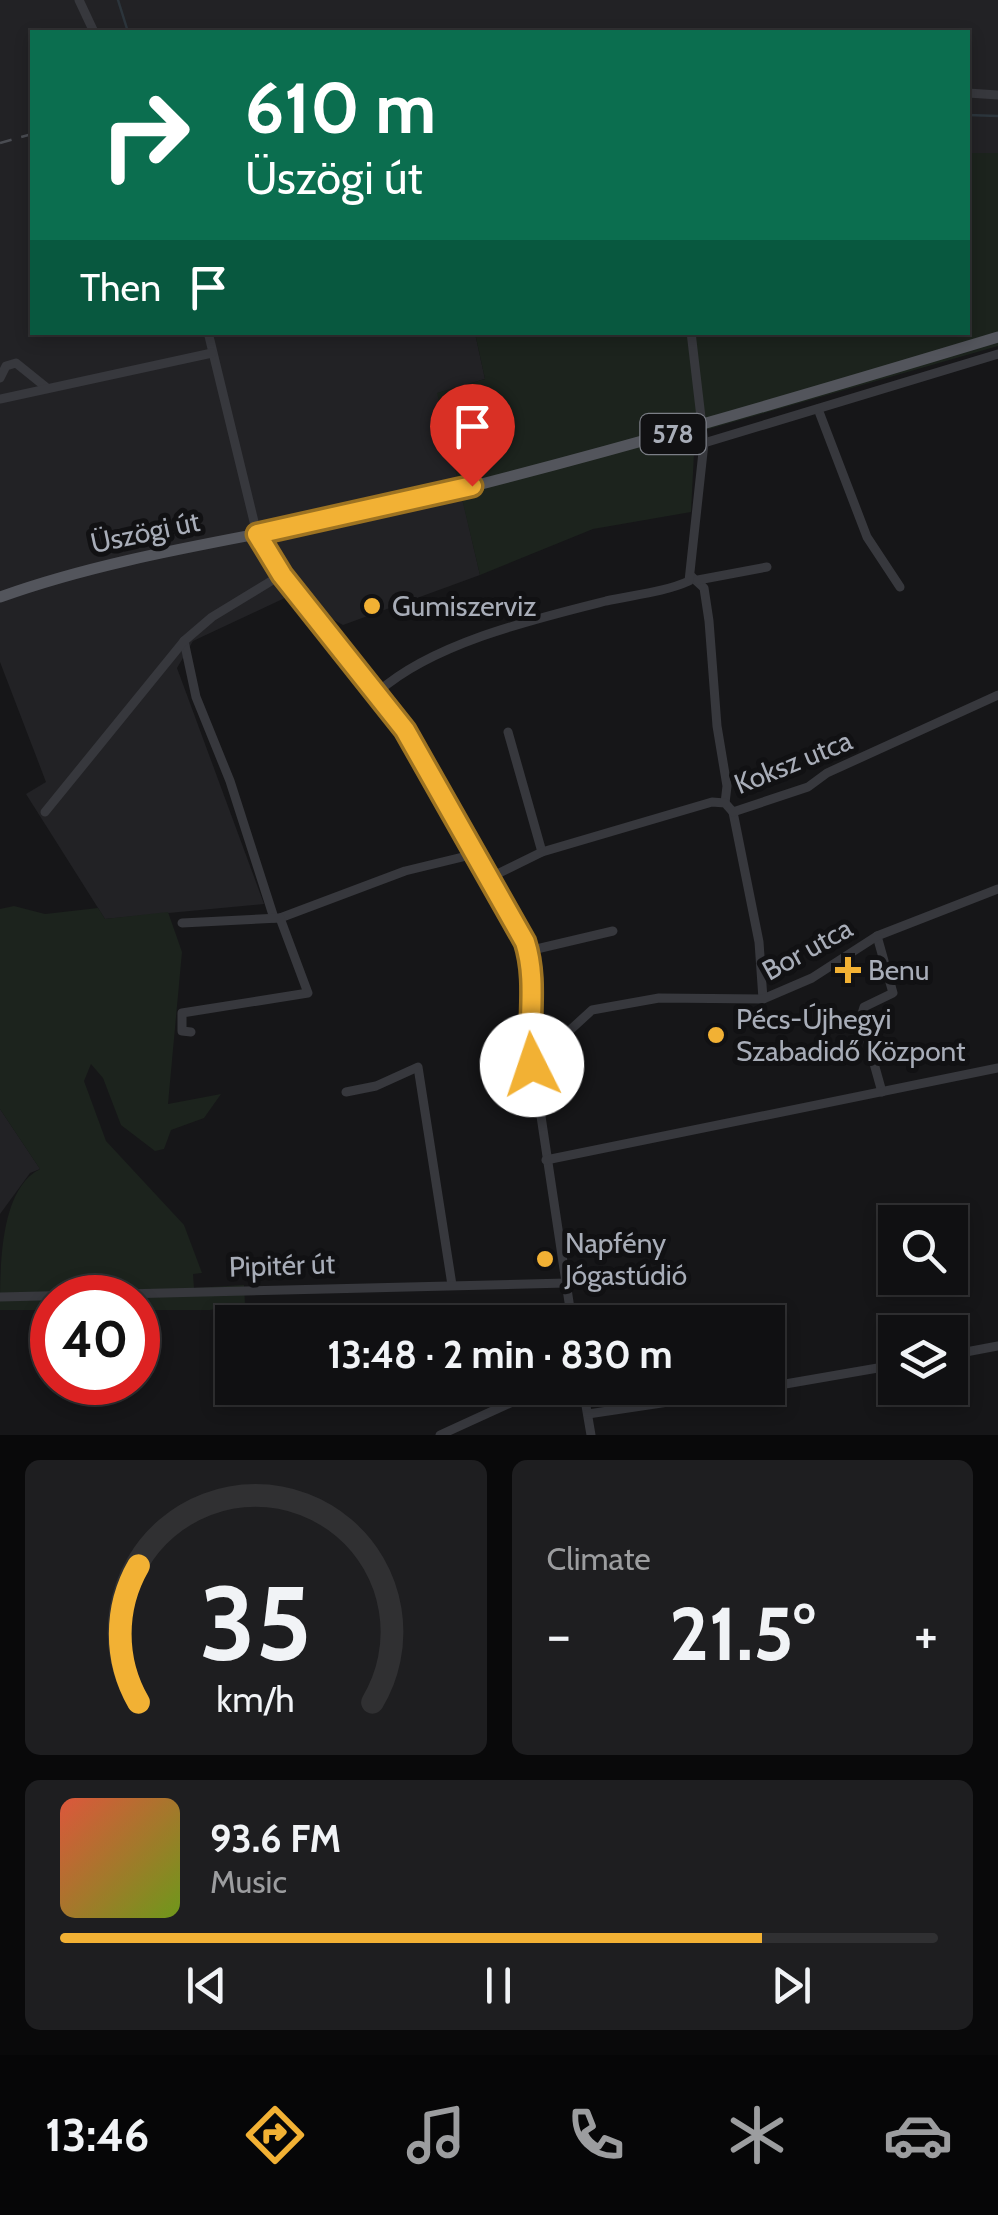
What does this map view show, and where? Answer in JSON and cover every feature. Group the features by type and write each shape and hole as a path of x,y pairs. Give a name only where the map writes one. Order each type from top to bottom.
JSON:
{"main road":[{"name":"Üszögi út","path":"0,596 95,568 402,504 702,426 998,337"}],"street":[{"path":"79,0 93,30"},
{"path":"970,93 998,95"},
{"path":"209,335 257,534 282,575 378,692 476,854 528,951 532,1065 569,1305"},
{"path":"691,335 704,442 695,578 704,588 709,621 717,726 727,786 725,802"},
{"path":"47,388 16,364 6,366 0,379 5,398 212,353"},
{"path":"704,442 998,354"},
{"path":"818,410 868,537 900,587"},
{"path":"378,692 401,672 427,658 564,613 695,578 767,567"},
{"path":"45,812 184,641 212,617 282,575"},
{"path":"184,641 196,697 308,993 182,1013 182,1031 191,1032"},
{"name":"Koksz utca","path":"489,878 542,852 712,802 725,802 733,812 808,786 827,773 998,695"},
{"path":"508,732 542,852"},
{"path":"733,812 759,942 763,999"},
{"path":"182,923 277,918 405,871 476,854"},
{"name":"Bor utca","path":"532,1065 582,1016 604,1006 659,998 763,999 812,978 876,936 998,889"},
{"path":"528,951 612,931"},
{"path":"876,936 894,993 861,1010 882,1092"},
{"path":"346,1092 376,1086 418,1067 452,1285"},
{"path":"546,1160 998,1068"},
{"name":"Pipitér út","path":"0,1297 566,1283"},
{"path":"968,1352 998,1346"},
{"path":"785,1384 878,1368"},
{"path":"440,1435 505,1405"},
{"path":"586,1405 591,1435"},
{"path":"588,1414 647,1405"}],"shaded area":[{"path":"0,0 998,0 998,153 970,153 970,30 30,30 30,335 475,335 485,379 438,393 480,575 343,625 289,596 193,641 177,668 264,904 105,919 26,794 46,782 0,662"},
{"path":"970,153 998,153 998,346 695,433 691,512 593,529 480,575 437,393 485,379 475,335 970,335"},
{"path":"14,906 45,914 98,908 105,919 168,912 182,952 168,1104 221,1094 204,1118 171,1130 164,1149 155,1151 121,1125 103,1078 91,1064 84,1081 106,1141 184,1225 202,1273 193,1274 194,1288 244,1285 245,1304 215,1305 210,1310 160,1310 160,1275 30,1275 30,1310 0,1310 2,1251 10,1211 27,1179 40,1169 0,1109 0,909"},
{"path":"0,1109 40,1169 30,1173 0,1214"}],"waterway":[{"path":"118,0 127,30"},
{"path":"970,115 998,116"}],"railway":[{"path":"0,143 30,135"}],"place":[{"name":"Gumiszerviz","path":"372,606"},
{"name":"Benu","path":"848,970"},
{"name":"Pécs-Újhegyi Szabadidő Központ","path":"716,1035"},
{"name":"Napfény Jógastúdió","path":"545,1259"}],"route":[{"path":"472,486 257,534 282,575 405,730 525,942 532,970 528,1030 532,1065"}]}
